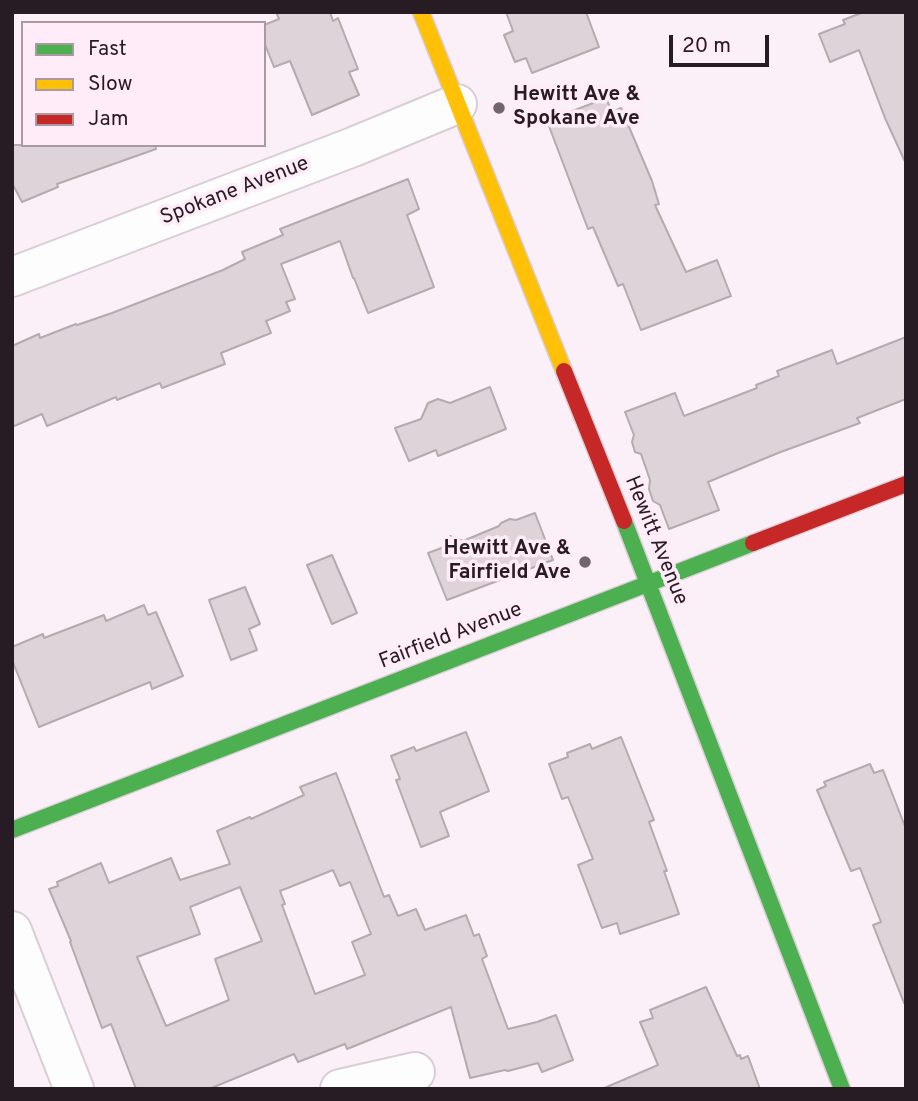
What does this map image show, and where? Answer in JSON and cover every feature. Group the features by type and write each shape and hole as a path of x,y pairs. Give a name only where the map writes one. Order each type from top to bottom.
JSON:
{"street":[{"name":"Hewitt Avenue","path":"421,12 649,583 842,1089"},
{"name":"Spokane Avenue","path":"12,277 353,147 457,104"},
{"name":"Fairfield Avenue","path":"12,830 906,484"},
{"path":"12,931 74,1089"},
{"path":"340,1089 415,1072"}],"building":[{"path":"276,12 330,12 333,21 338,18 358,69 349,72 359,95 312,115 290,61 274,67 266,47 266,24 279,19"},
{"path":"506,12 586,12 599,47 532,73 526,58 515,62 504,35 513,31"},
{"path":"864,12 906,12 906,164 859,50 830,62 819,34 845,24 843,20"},
{"path":"606,98 612,112 621,108 652,181 659,204 655,205 686,272 717,260 731,296 641,330 623,284 618,286 593,227 588,229 547,121"},
{"path":"12,145 156,149 57,184 58,187 22,202 12,183"},
{"path":"408,179 419,209 407,215 434,287 368,313 340,241 281,264 295,299 286,302 290,311 266,321 271,333 221,353 225,364 162,388 160,383 117,400 116,397 47,426 42,414 12,427 12,346 39,334 40,338 112,313 223,270 245,259 242,252 283,235 280,229"},
{"path":"906,337 906,399 857,418 860,423 708,482 719,510 669,529 660,505 653,501 649,489 650,480 641,454 635,452 632,442 634,435 625,412 675,393 684,416 757,388 756,385 779,376 777,371 832,350 837,364"},
{"path":"490,387 506,429 438,456 436,450 409,461 395,428 421,419 428,403 438,399 450,403"},
{"path":"535,513 553,560 447,600 428,553 447,546 450,536 463,541 510,519 516,520"},
{"path":"332,555 357,613 332,624 307,565"},
{"path":"245,587 260,624 249,629 257,650 231,660 209,600"},
{"path":"144,605 148,615 156,612 183,676 152,689 150,682 39,727 12,660 12,647 104,615 106,621"},
{"path":"466,732 489,791 440,812 449,836 421,847 396,780 400,779 391,756 414,747 416,751"},
{"path":"621,737 654,820 649,822 679,914 620,934 617,923 602,928 578,865 593,859 568,797 562,799 549,764 590,744 592,749"},
{"path":"870,764 874,773 883,770 906,829 904,1003 873,925 881,922 860,868 851,871 817,790 826,786 824,782"},
{"path":"336,773 384,897 389,895 398,916 416,909 425,930 466,915 474,936 479,934 487,956 482,959 508,1029 556,1015 573,1060 542,1072 538,1063 470,1078 451,1007 347,1049 345,1044 298,1062 294,1054 209,1089 136,1089 111,1024 102,1028 49,889 58,886 57,882 101,863 109,883 171,858 180,880 230,864 217,831 304,795 300,787","holes":["333,870 340,886 350,882 371,934 352,942 365,975 315,994 282,905 285,904 280,891","240,887 262,941 215,959 229,1000 166,1026 137,957 200,934 190,907"]},
{"path":"706,987 737,1056 740,1055 741,1059 748,1056 760,1089 602,1089 658,1065 640,1022 653,1018 650,1010"}],"traffic: fast":[{"path":"624,521 842,1089"},
{"path":"12,830 753,543"}],"traffic: slow":[{"path":"421,12 564,371"}],"traffic: jam":[{"path":"564,371 624,521"},
{"path":"753,543 906,484"}],"place":[{"name":"Hewitt Ave & Spokane Ave","path":"499,108"},
{"name":"Hewitt Ave & Fairfield Ave","path":"585,562"}]}
